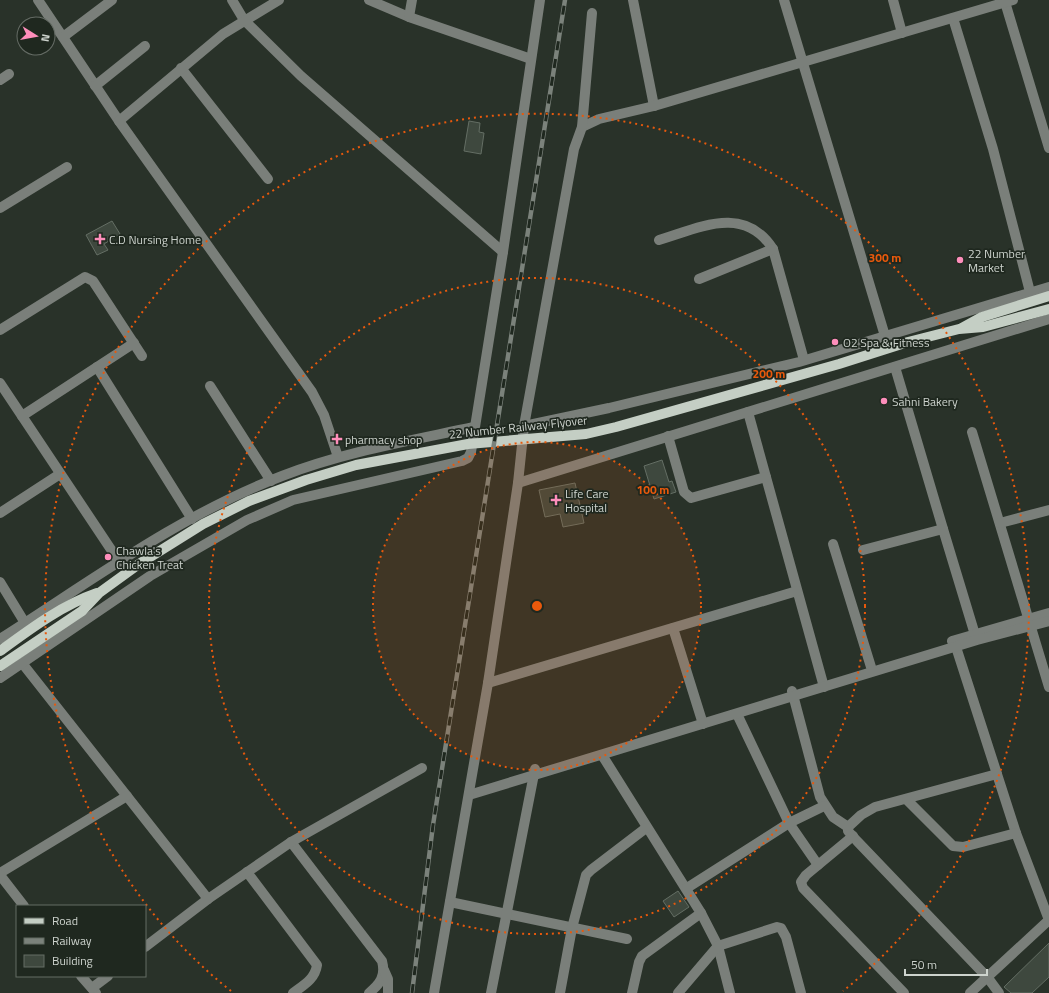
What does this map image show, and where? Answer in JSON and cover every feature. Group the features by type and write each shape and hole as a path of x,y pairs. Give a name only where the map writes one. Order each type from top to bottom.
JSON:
{"main road":[{"name":"22 Number Railway Flyover","path":"959,330 982,316 1049,296"},
{"name":"22 Number Railway Flyover","path":"0,666 82,611 99,593 185,536 249,501 306,480 356,465 468,444 586,434 616,427 788,378 908,342 959,330 983,327 1049,309"},
{"name":"22 Number Railway Flyover","path":"0,651 31,629 79,599 99,593"}],"street":[{"path":"38,0 119,121 312,392 324,415 338,457"},
{"path":"63,37 112,0"},
{"path":"232,0 244,20 301,76 503,252"},
{"path":"119,121 223,34 279,0"},
{"path":"369,0 409,17 531,58"},
{"path":"409,17 412,0"},
{"path":"0,678 150,576 247,520 293,500 462,461 468,458 471,452 503,252 540,0"},
{"path":"633,0 654,106"},
{"path":"784,0 885,336"},
{"path":"893,0 902,33"},
{"path":"582,127 599,119 654,106 1009,1 1049,148"},
{"path":"434,993 488,683 518,483 524,426 574,149 582,127 592,13"},
{"path":"953,18 993,150 1030,292"},
{"path":"95,86 145,46"},
{"path":"181,68 268,179"},
{"path":"0,80 9,74"},
{"path":"0,208 67,167"},
{"path":"659,240 716,223 728,221 739,224 766,238 772,249 804,360"},
{"path":"699,279 772,249"},
{"path":"0,330 86,277 93,281 142,356"},
{"path":"524,426 609,408 804,360 1049,287"},
{"path":"518,483 1049,319"},
{"path":"22,416 134,344"},
{"path":"97,367 192,519"},
{"path":"895,367 976,637"},
{"path":"0,383 120,563"},
{"path":"210,386 272,481"},
{"path":"748,412 823,684"},
{"path":"0,639 163,535 228,500 272,481 338,457 474,427"},
{"path":"972,432 1031,623 1049,687"},
{"path":"668,436 684,492 691,498 766,477"},
{"path":"0,513 60,474"},
{"path":"1000,523 1049,510"},
{"path":"863,550 943,528"},
{"path":"833,544 871,667"},
{"path":"0,582 25,623"},
{"path":"488,683 798,591"},
{"path":"1031,623 1049,614"},
{"path":"470,792 792,694 871,667 976,637 1031,623 1049,621"},
{"path":"673,628 702,721"},
{"path":"823,684 956,647 976,637"},
{"path":"956,647 1016,833 1049,920 970,993"},
{"path":"22,663 208,899"},
{"path":"535,772 602,755 702,721 737,714 792,694"},
{"path":"792,694 820,797 824,806 833,817 848,827 848,831 988,978 1000,993"},
{"path":"737,714 789,823 818,865"},
{"path":"602,755 646,828 687,888 701,912 718,946 730,993"},
{"path":"146,946 208,899 292,842 422,768"},
{"path":"490,993 535,772"},
{"path":"848,827 867,811 997,774"},
{"path":"23,905 0,874 127,796"},
{"path":"907,800 953,846 963,847 1016,833"},
{"path":"687,888 789,823 824,806"},
{"path":"560,993 572,928 583,884 590,870 646,828"},
{"path":"853,836 803,878 801,882 803,888 904,993"},
{"path":"292,842 382,961 388,979 388,993"},
{"path":"247,872 317,965 316,973 312,979 294,993"},
{"path":"450,902 627,940"},
{"path":"632,993 639,962 642,956 701,912"},
{"path":"678,993 718,946 772,928 781,928 786,937 801,993"},
{"path":"369,993 382,979 384,968"},
{"path":"82,977 94,991 107,977"}],"building":[{"path":"469,121 480,123 479,132 484,133 481,154 464,151"},
{"path":"112,221 120,234 104,244 108,250 97,255 86,235"},
{"path":"662,460 669,482 672,481 676,492 654,499 644,466"},
{"path":"575,483 584,523 563,527 560,514 545,517 539,490"},
{"path":"678,891 689,907 674,917 663,901"},
{"path":"1049,943 1049,977 1032,993 1011,993 1004,987"}],"railway":[{"path":"412,993 433,825 565,0"}],"place":[{"name":"C.D Nursing Home","path":"100,239"},
{"name":"22 Number Market","path":"960,260"},
{"name":"O2 Spa & Fitness","path":"835,342"},
{"name":"Sahni Bakery","path":"884,401"},
{"name":"pharmacy shop","path":"337,439"},
{"name":"Life Care Hospital","path":"556,500"},
{"name":"Chawla's Chicken Treat","path":"108,557"}]}
